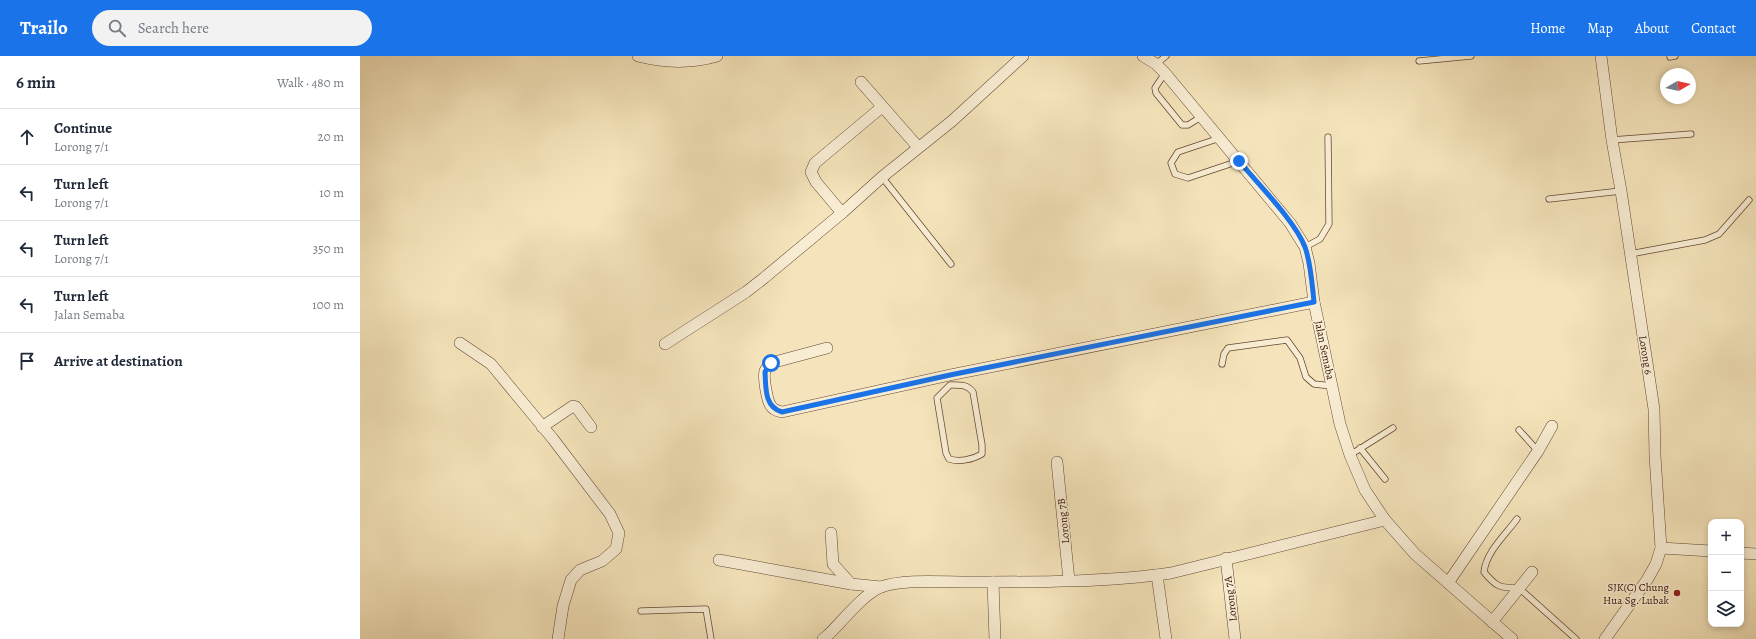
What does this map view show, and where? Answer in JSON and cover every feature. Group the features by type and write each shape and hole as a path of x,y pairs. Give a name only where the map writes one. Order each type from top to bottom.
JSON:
{"street":[{"path":"638,56 679,62 700,61 718,56"},
{"path":"665,344 746,292 842,214 882,177 918,147 952,121 1023,56"},
{"name":"Jalan Semaba","path":"1143,56 1156,64 1220,138 1290,223 1305,247 1309,263 1314,302 1340,424 1350,455 1365,490 1385,520 1415,554 1512,639"},
{"name":"Lorong 6","path":"1601,56 1612,140 1654,409 1654,456 1661,548 1656,564 1647,580 1605,639"},
{"path":"861,82 918,147"},
{"path":"842,214 816,182 811,172 815,163 882,107"},
{"path":"827,348 771,363 765,372 767,399 775,410 782,412 950,380 1314,302"},
{"path":"460,343 491,364 610,514 619,533 616,549 602,561 580,570 571,580 563,606 558,639"},
{"path":"542,427 573,406 576,407 591,426"},
{"path":"1448,583 1538,451 1552,426"},
{"name":"Lorong 7B","path":"1057,462 1069,580"},
{"path":"719,560 880,588 911,582 993,582 1135,578 1171,573 1226,558 1385,520"},
{"path":"831,533 833,564 851,584"},
{"path":"1661,548 1708,551"},
{"path":"1744,553 1756,554"},
{"name":"Lorong 7A","path":"1226,558 1235,639"},
{"path":"1492,622 1532,572"},
{"path":"1157,575 1166,639"},
{"path":"993,582 995,639"},
{"path":"823,639 834,635 864,598 880,588"}],"lane":[{"path":"1156,64 1166,56"},
{"path":"1420,60 1471,56"},
{"path":"1165,74 1155,88 1156,93 1182,125 1188,125 1201,117"},
{"path":"1612,140 1691,134"},
{"path":"1305,247 1320,239 1329,224 1328,137"},
{"path":"1220,138 1178,152 1171,163 1175,174 1188,178 1239,161"},
{"path":"882,177 951,264"},
{"path":"1550,199 1621,191"},
{"path":"1630,254 1705,240 1718,234 1749,200"},
{"path":"1222,364 1224,354 1228,348 1287,340 1300,358 1306,377 1314,384 1332,386"},
{"path":"950,380 969,387 973,392 982,446 982,454 976,458 956,461 949,459 946,453 937,398 950,380"},
{"path":"1350,455 1393,428"},
{"path":"1519,430 1538,451"},
{"path":"1360,448 1384,479"},
{"path":"1517,519 1489,556 1485,563 1484,572 1494,584 1505,588 1519,588 1576,639"},
{"path":"641,611 706,609 711,639"}],"place":[{"name":"SJK(C) Chung Hua Sg. Lubak","path":"1677,593"}],"route":[{"path":"771,363 765,372 767,399 775,410 782,412 950,375 1314,302 1309,263 1305,247 1290,223 1239,161"}]}
